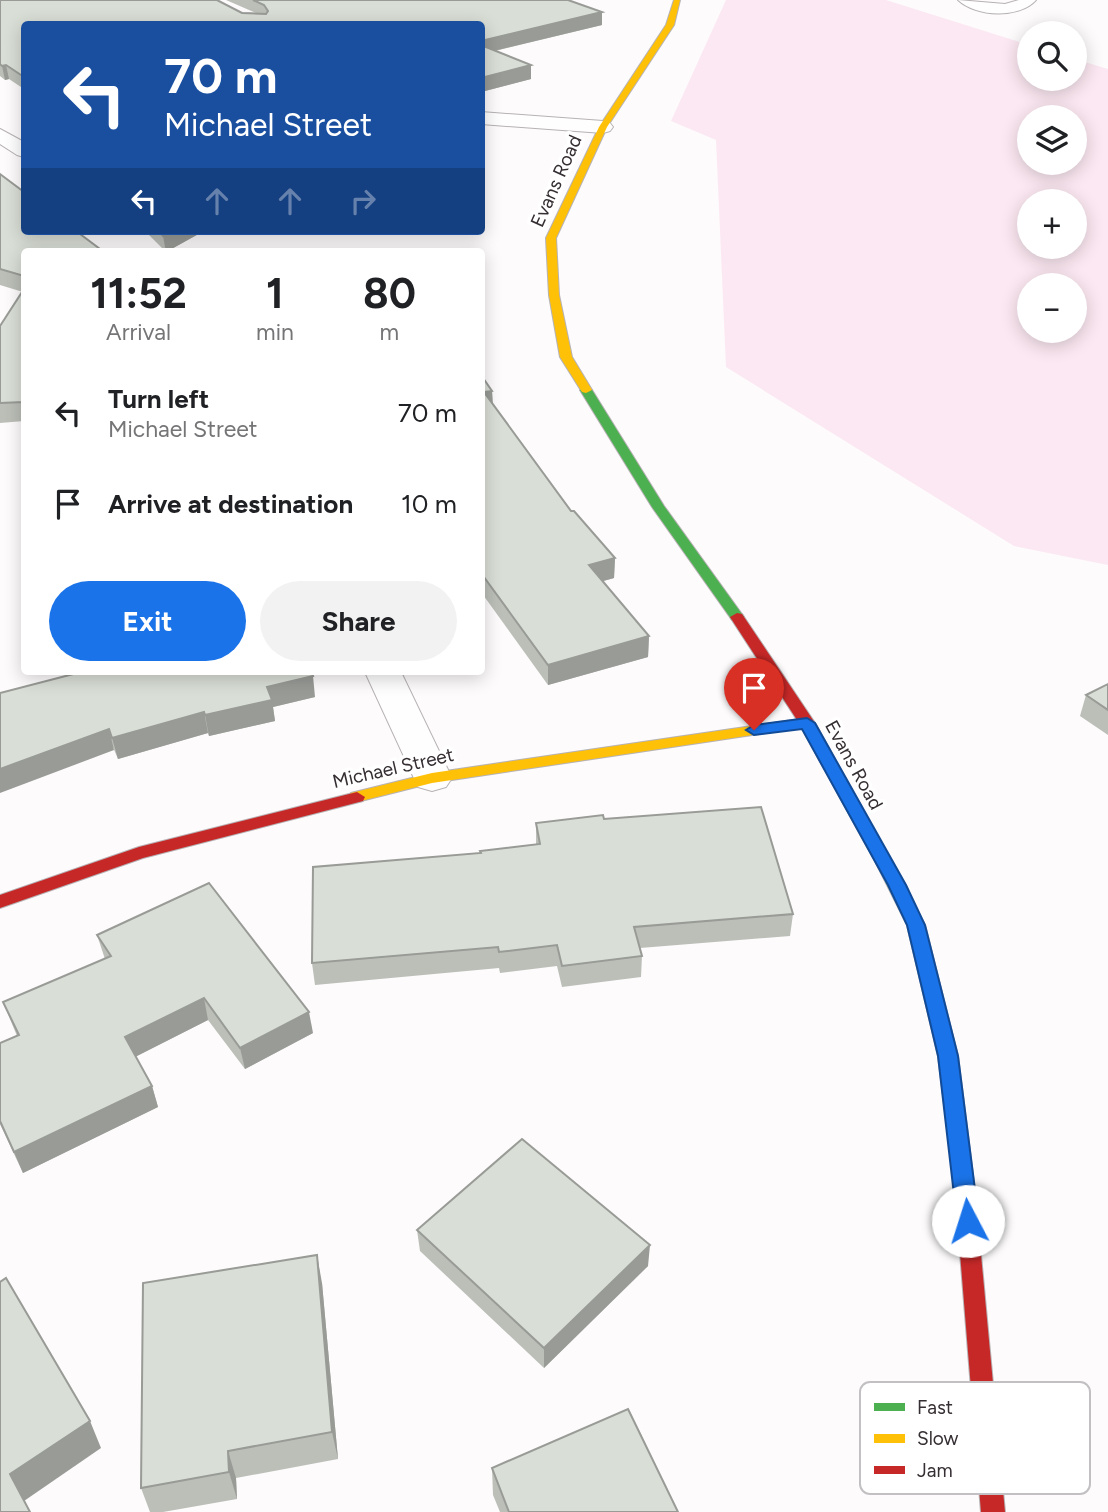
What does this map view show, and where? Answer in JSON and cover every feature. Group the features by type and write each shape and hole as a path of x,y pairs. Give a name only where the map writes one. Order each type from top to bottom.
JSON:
{"street":[{"name":"Evans Road","path":"677,0 670,24 603,127 551,238 554,295 566,358 658,506 735,613 807,723 897,885 916,925 948,1056 966,1195 982,1382"},
{"path":"485,118 603,127"},
{"path":"0,135 21,149"},
{"path":"384,675 432,778"},
{"name":"Michael Street","path":"0,902 139,853 432,778 807,723"},
{"name":"Evans Road","path":"991,1494 993,1512"}],"lane":[{"path":"965,0 1004,10 1018,8 1029,0"}],"shaded area":[{"path":"726,0 886,0 1017,41 1017,91 1087,91 1087,63 1108,69 1108,565 1014,546 726,367 716,140 671,121"}],"building":[{"path":"0,0 217,0 242,13 266,14 268,11 264,5 253,0 568,0 602,12 485,40 485,21 21,21 21,75 0,64"},
{"path":"485,47 531,65 485,77"},
{"path":"0,174 21,190 21,235 81,235 99,248 21,248 21,275 0,269"},
{"path":"21,294 21,402 0,403 0,326"},
{"path":"485,381 492,391 485,392"},
{"path":"485,393 571,511 574,511 615,558 589,565 649,636 548,665 485,578"},
{"path":"69,675 313,676 267,687 272,700 205,715 204,712 112,738 109,729 0,769 0,693"},
{"path":"1108,684 1108,710 1086,695"},
{"path":"761,807 793,914 634,927 642,956 562,966 557,945 499,952 498,947 312,963 313,867 481,853 480,851 540,844 536,823 603,815 604,819"},
{"path":"209,883 309,1012 240,1048 204,998 125,1037 152,1086 14,1152 0,1121 0,1043 19,1035 3,1002 111,956 97,935"},
{"path":"522,1139 650,1245 544,1348 417,1230"},
{"path":"317,1255 332,1432 228,1451 229,1472 141,1488 143,1283"},
{"path":"6,1278 90,1421 10,1474 30,1512 0,1512 0,1282"},
{"path":"628,1409 678,1512 509,1512 492,1468"}],"traffic: fast":[{"path":"586,390 658,507 737,617"},
{"path":"881,857 916,925 948,1056 965,1191"}],"traffic: slow":[{"path":"586,390 566,357 554,295 551,238 603,127 670,25 677,0"},
{"path":"357,797 432,778 807,723"}],"traffic: jam":[{"path":"737,617 807,723 881,857"},
{"path":"0,902 139,853 357,797"},
{"path":"965,1191 982,1382"},
{"path":"991,1494 993,1512"}],"route":[{"path":"754,730 807,723 897,885 916,925 948,1056 968,1221"}]}
